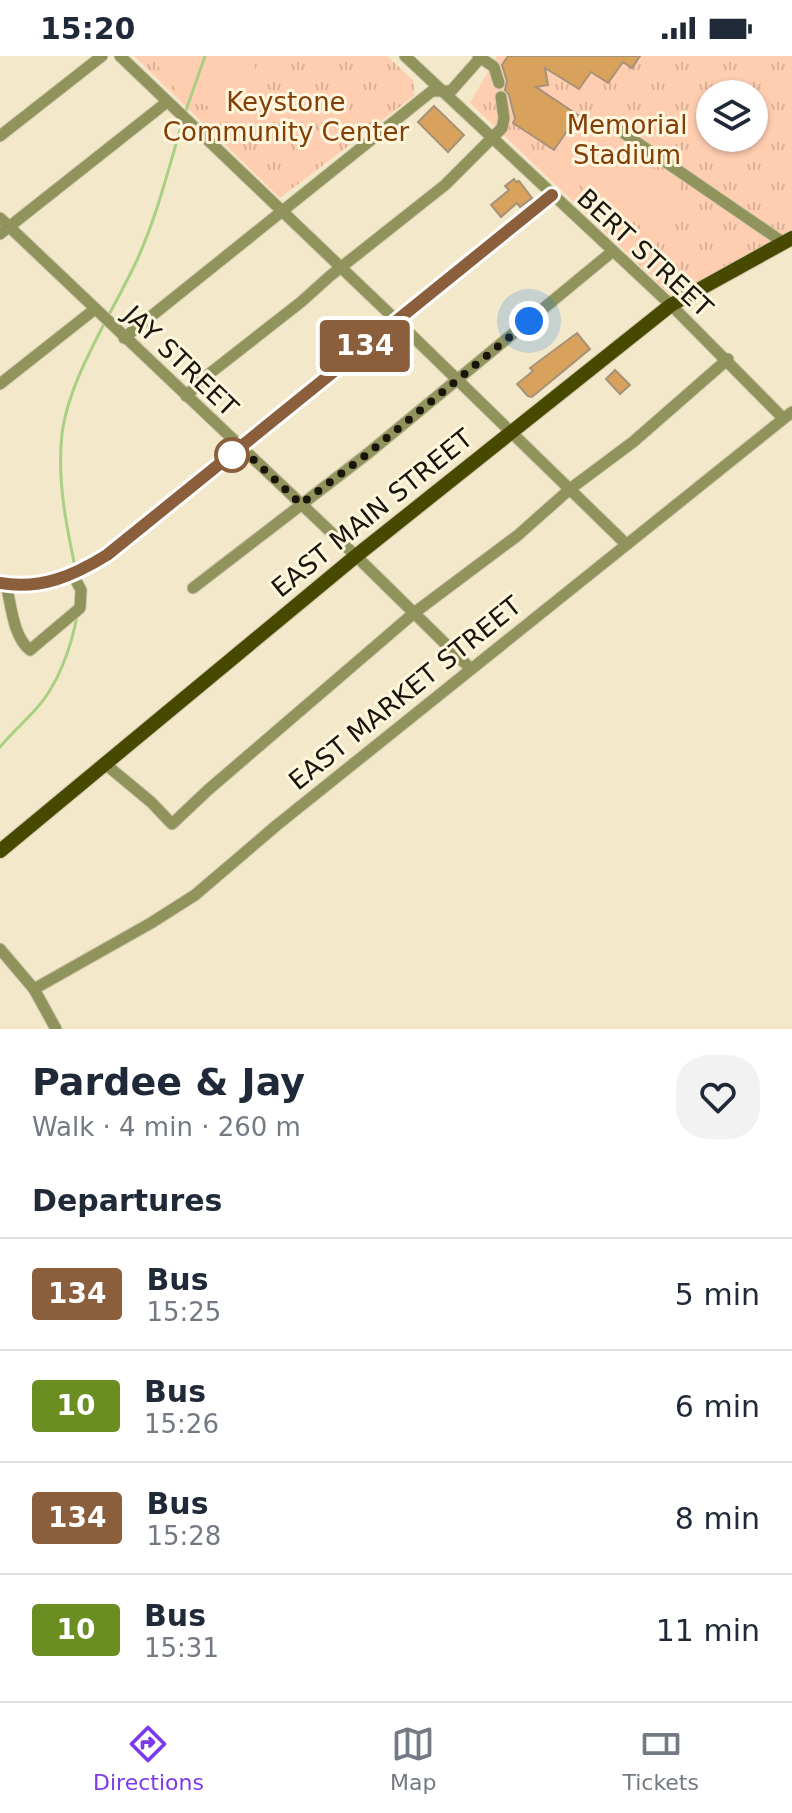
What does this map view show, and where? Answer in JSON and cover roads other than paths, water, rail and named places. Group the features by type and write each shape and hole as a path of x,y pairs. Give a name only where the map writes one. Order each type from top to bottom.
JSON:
{"main road":[{"name":"EAST MAIN STREET","path":"0,851 356,556 671,305 788,240"}],"street":[{"path":"0,136 102,56"},
{"path":"120,56 625,543"},
{"name":"BERT STREET","path":"405,56 788,415"},
{"path":"124,338 432,91 451,91 480,57 494,67 499,83"},
{"path":"186,396 209,374 445,185 504,123 501,97"},
{"path":"5,231 167,102"},
{"path":"619,130 788,240"},
{"path":"3,583 16,586 47,583 73,575 107,555 552,195"},
{"name":"JAY STREET","path":"0,218 5,231 95,309 471,669"},
{"path":"193,588 366,455 613,251"},
{"path":"0,384 95,309"},
{"path":"104,763 172,824 414,613 517,536 570,489 633,442 727,360"},
{"name":"EAST MARKET STREET","path":"34,989 195,895 625,543 788,415"},
{"path":"3,583 19,634 25,647 30,650 80,608 81,590 73,575"},
{"path":"0,949 34,989 56,1029"}],"waterway":[{"path":"185,113 205,56"},
{"path":"75,567 62,485 61,451 66,412 82,368 144,243 183,120"},
{"path":"0,747 51,689 67,653 77,616"}],"park label":[{"name":"Keystone Community Center","path":"286,117"},
{"name":"Memorial Stadium","path":"627,140"}]}
